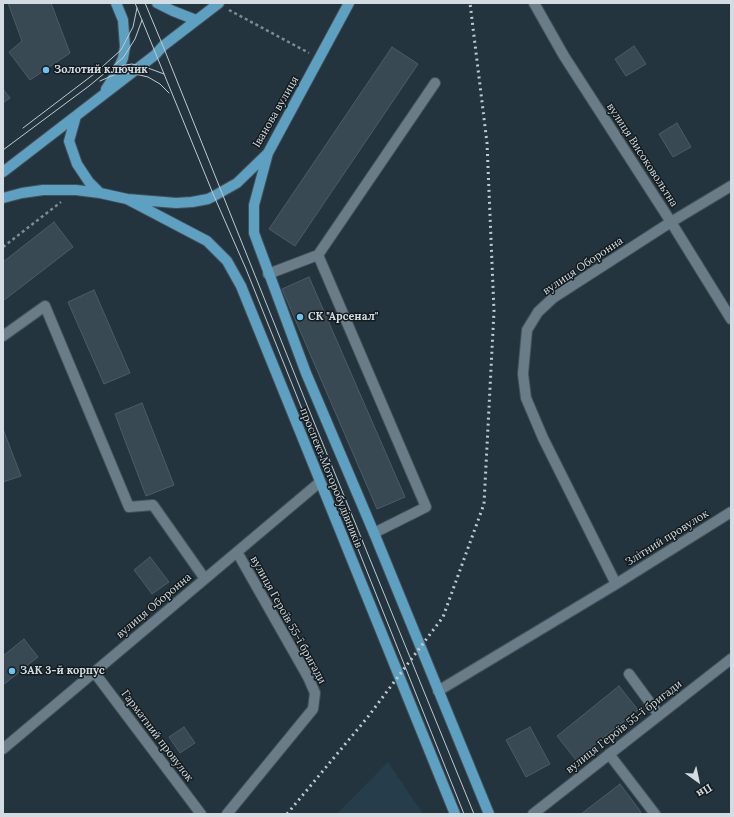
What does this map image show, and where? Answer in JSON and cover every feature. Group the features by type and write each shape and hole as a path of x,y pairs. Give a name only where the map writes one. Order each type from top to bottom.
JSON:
{"main road":[{"path":"100,97 116,74 126,47 123,20 116,3"},
{"path":"157,3 196,20"},
{"path":"342,17 344,3"},
{"name":"Іванова вулиця","path":"3,198 43,190 76,190 100,193 127,199 176,203 208,199 236,183 268,153 349,3"},
{"path":"3,172 155,55 196,20 218,4"},
{"path":"76,116 69,141 77,164 89,182 100,193"},
{"name":"проспект Моторобудівників","path":"268,153 254,205 254,233 306,373 489,814"},
{"name":"проспект Моторобудівників","path":"127,199 207,241 227,261 241,286 455,814"}],"street":[{"name":"вулиця Високовольтна","path":"534,3 564,56 671,222 731,319"},
{"path":"268,274 318,255 435,83"},
{"name":"вулиця Оборонна","path":"616,584 543,438 526,398 523,374 527,330 538,312 553,298 671,222 731,186"},
{"path":"318,255 426,507 374,534"},
{"path":"3,336 45,306 129,507 153,504 205,579"},
{"name":"вулиця Оборонна","path":"3,749 320,482"},
{"name":"Злітний провулок","path":"438,691 616,584 731,512"},
{"name":"вулиця Героїв 55-ї бригади","path":"227,814 313,709 314,693 308,677 237,552"},
{"name":"вулиця Героїв 55-ї бригади","path":"533,814 731,659"},
{"name":"Гарматний провулок","path":"94,672 201,814"},
{"path":"629,674 659,715"},
{"path":"609,754 655,814"}],"path":[{"path":"218,4 320,59"},
{"path":"3,246 76,190"}],"shaded area":[{"path":"388,762 423,814 337,814"}],"building":[{"path":"8,3 51,3 70,53 30,80 9,52 22,41"},
{"path":"634,46 646,64 626,76 615,59"},
{"path":"392,47 418,64 295,246 269,229"},
{"path":"3,89 10,98 3,103"},
{"path":"677,123 691,147 673,157 659,134"},
{"path":"54,222 73,247 3,301 3,262"},
{"path":"309,277 405,497 377,509 282,289"},
{"path":"94,290 130,373 104,384 68,302"},
{"path":"142,403 174,485 146,496 115,414"},
{"path":"3,429 21,476 3,482"},
{"path":"150,557 169,582 152,594 134,570"},
{"name":"ЗАК 3-й корпус","path":"24,639 38,657 3,685 3,656"},
{"path":"619,686 638,710 576,760 557,736"},
{"path":"184,727 195,743 180,753 169,737"},
{"path":"530,727 550,764 526,777 506,740"},
{"path":"620,784 641,812 638,814 581,814"}],"tram line":[{"path":"135,3 214,196 246,269 464,814"},
{"path":"145,3 474,814"},
{"path":"23,128 94,74 121,50 133,27 137,8"},
{"path":"3,150 89,86 123,58 135,39 142,20"},
{"path":"112,67 132,64 164,74"},
{"path":"100,81 116,74 131,73 148,77 160,84 169,93"}],"railway":[{"path":"287,814 367,718 443,617 484,504 494,311 487,143 470,3"}],"place":[{"name":"Золотий ключик","path":"46,70"},
{"name":"СК \"Арсенал\"","path":"300,317"},
{"name":"ЗАК 3-й корпус","path":"12,671"}]}
